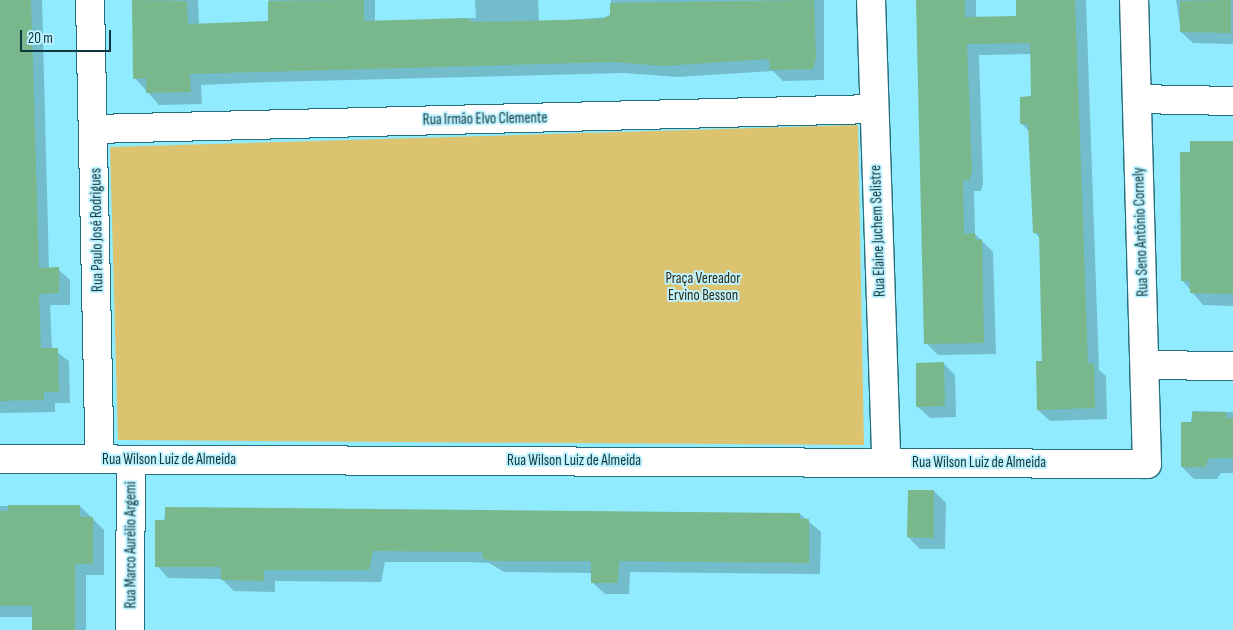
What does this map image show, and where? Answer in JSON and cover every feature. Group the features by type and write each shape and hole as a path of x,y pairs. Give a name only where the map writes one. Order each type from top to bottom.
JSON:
{"street":[{"name":"Rua Paulo José Rodrigues","path":"90,0 95,128 100,459"},
{"name":"Rua Elaine Juchem Selistre","path":"871,0 886,462"},
{"name":"Rua Seno Antônio Cornely","path":"1134,0 1147,464"},
{"path":"1137,99 1233,101"},
{"name":"Rua Irmão Elvo Clemente","path":"95,128 874,109"},
{"path":"1144,365 1233,366"},
{"name":"Rua Wilson Luiz de Almeida","path":"0,459 1147,464"},
{"name":"Rua Marco Aurélio Argemi","path":"130,630 131,460"}],"green space":[{"name":"Praça Vereador Ervino Besson","path":"858,125 864,445 118,440 110,147"}],"building":[{"path":"0,0 31,0 39,268 59,267 59,293 39,294 41,348 58,348 59,392 44,392 44,400 0,401"},
{"path":"132,0 187,1 188,24 268,21 268,1 364,0 364,21 466,18 474,22 601,19 610,15 610,3 814,0 816,58 813,69 770,70 769,59 665,66 612,62 190,74 191,92 146,93 146,78 133,79"},
{"path":"916,0 965,0 965,17 1016,16 1016,0 1075,0 1088,364 1094,363 1095,408 1037,410 1036,361 1042,361 1039,233 1033,233 1028,124 1020,124 1020,97 1031,96 1030,43 967,44 972,172 969,180 963,180 964,234 975,233 976,240 982,239 984,343 924,344"},
{"path":"1231,0 1231,33 1180,32 1180,1"},
{"path":"1190,141 1233,141 1233,294 1190,293 1190,281 1181,281 1180,152 1190,152"},
{"path":"944,362 945,406 916,407 916,363"},
{"path":"1192,412 1226,412 1226,418 1233,418 1233,458 1209,458 1205,467 1181,467 1181,422 1192,422"},
{"path":"908,490 934,490 934,538 907,537"},
{"path":"8,505 80,505 80,517 93,517 93,564 75,564 75,630 32,630 32,606 0,606 0,511 8,511"},
{"path":"165,507 800,513 800,519 809,519 809,563 619,561 618,583 591,583 591,561 491,561 482,558 482,552 373,551 369,570 264,570 264,581 221,580 221,567 155,567 155,520 165,520"}]}
